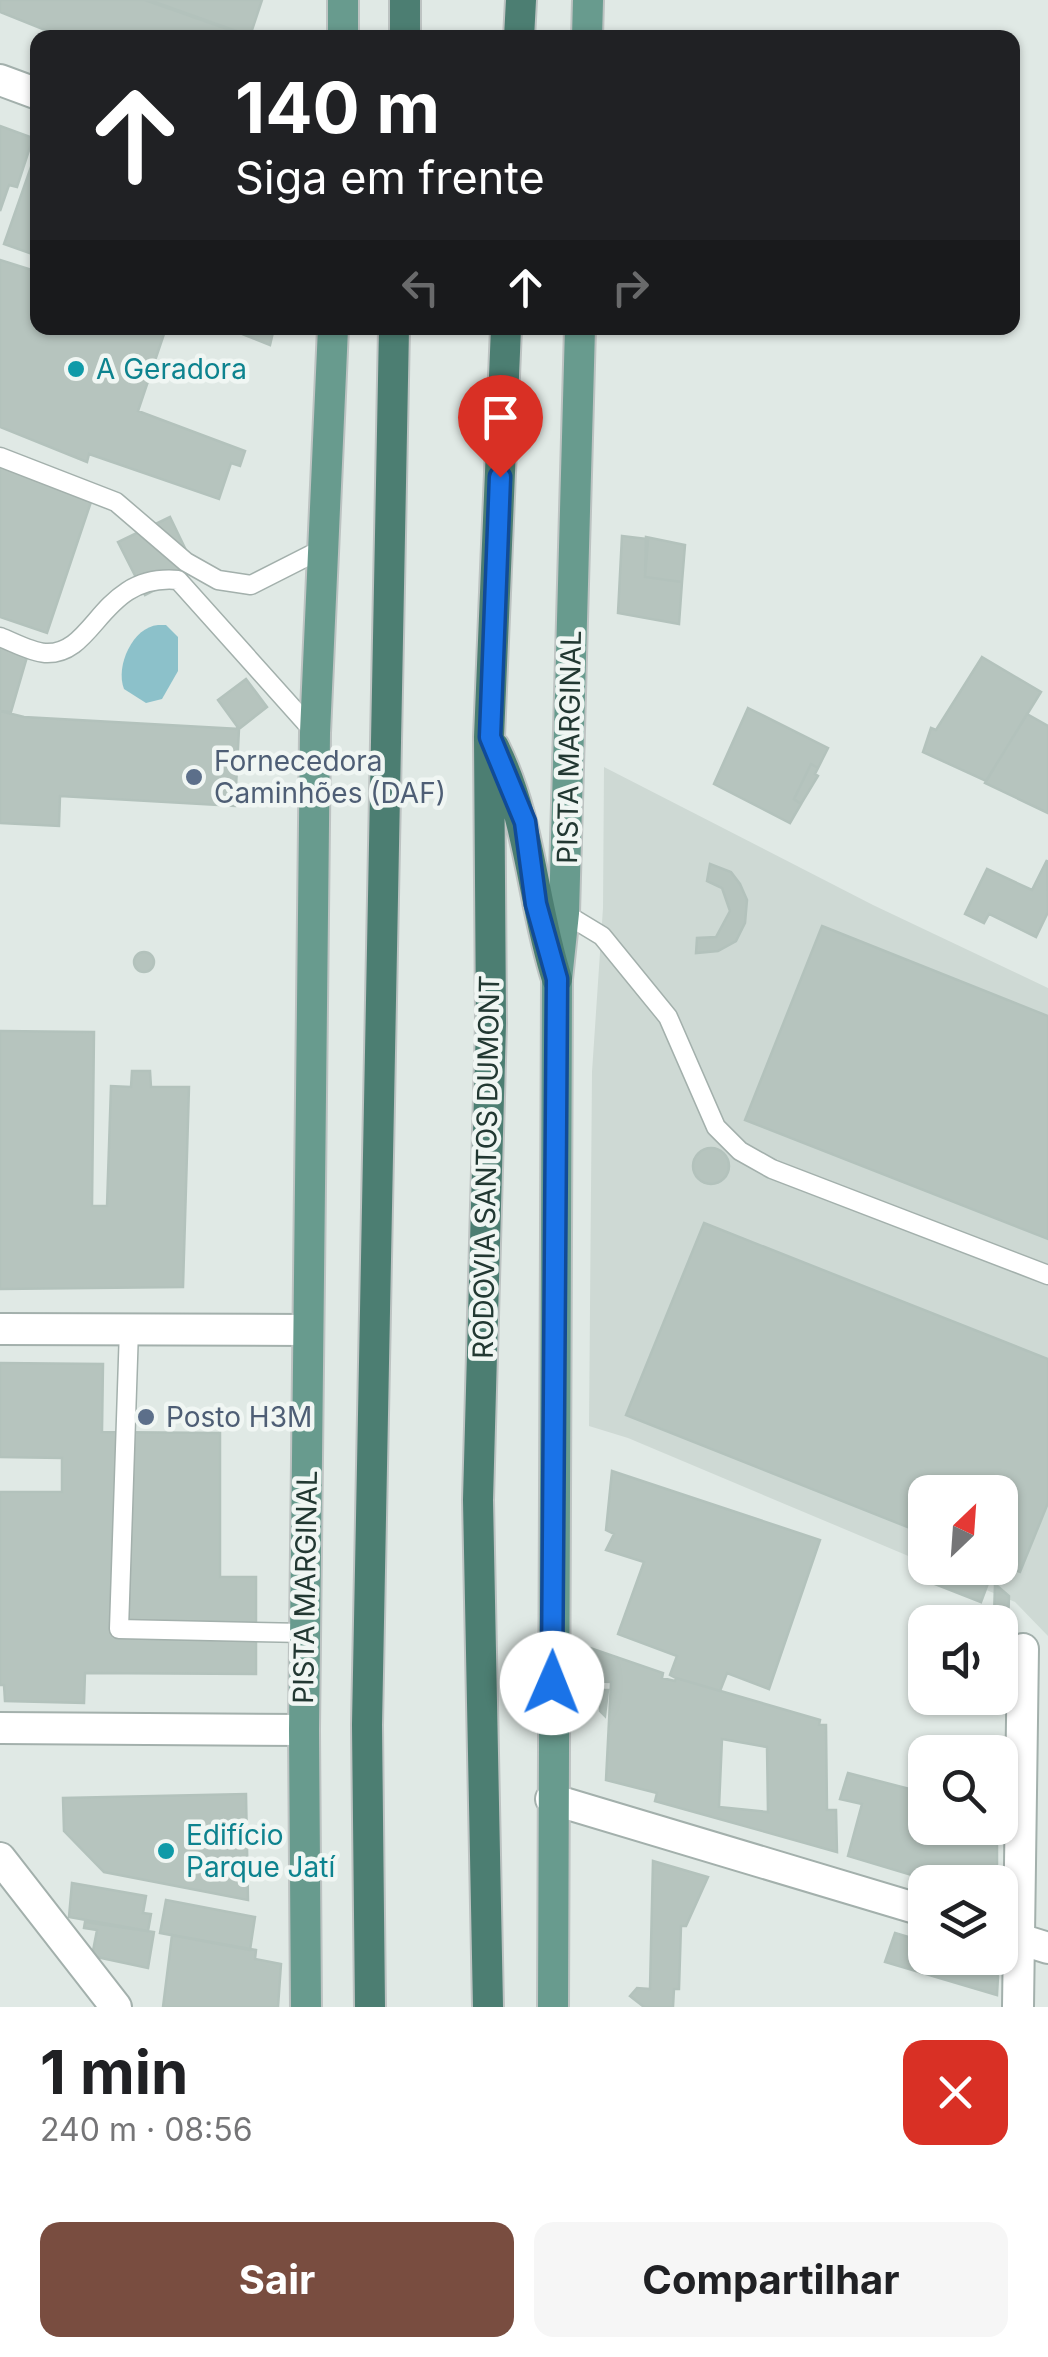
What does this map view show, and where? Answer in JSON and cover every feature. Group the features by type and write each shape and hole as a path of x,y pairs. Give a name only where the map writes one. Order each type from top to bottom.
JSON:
{"highway":[{"path":"405,0 405,30"},
{"path":"519,30 521,0"},
{"path":"370,2007 367,1706 394,335"},
{"name":"RODOVIA SANTOS DUMONT","path":"488,2007 478,1500 492,1023 490,737 506,335"},
{"path":"490,737 525,822 536,904 557,979"}],"main road":[{"path":"342,30 344,0"},
{"path":"587,30 588,0"},
{"name":"PISTA MARGINAL","path":"306,2007 304,1730 315,732 334,335"},
{"name":"PISTA MARGINAL","path":"553,2007 550,1799 557,979 564,912 580,335"}],"street":[{"path":"0,80 30,91"},
{"path":"0,1329 308,1330"},
{"path":"1012,1865 1023,1649"},
{"path":"0,1728 304,1730"},
{"path":"550,1799 908,1906"},
{"path":"0,1858 116,2007"},
{"path":"1018,1939 1048,1948"},
{"path":"1013,1975 1018,2007"}],"lane":[{"path":"0,457 116,502 186,562 218,580 251,584 324,548"},
{"path":"0,637 45,653 64,649 77,642 126,589 162,579 178,580 315,732"},
{"path":"564,912 602,936 668,1018 692,1082 716,1127 740,1151 772,1168 1048,1275"},
{"path":"129,1330 119,1629 305,1633"}],"shaded area":[{"path":"604,767 873,905 1048,988 1048,1636 1015,1602 974,1585 1018,1585 1018,1475 908,1475 908,1556 628,1438 589,1426 592,1072 603,908"}],"water":[{"path":"166,625 178,637 178,671 162,699 146,703 124,689 122,670 134,640 149,627"}],"building":[{"path":"0,0 145,0 230,30 45,30 0,12"},
{"path":"149,0 262,0 252,30 233,30"},
{"path":"0,126 30,137 30,147 17,187 9,185 0,211"},
{"path":"30,170 30,253 4,244"},
{"name":"A Geradora","path":"0,260 30,269 30,335 164,335 138,411 245,451 240,466 231,463 219,499 89,454 87,462 0,427"},
{"path":"245,335 272,335 270,345"},
{"path":"0,461 94,493 47,633 0,617"},
{"path":"170,517 195,569 145,595 118,542"},
{"path":"622,536 648,539 645,577 682,582 679,624 618,613"},
{"path":"646,537 685,545 682,582 645,577"},
{"path":"0,640 29,650 11,712 0,711"},
{"path":"982,657 1041,692 986,781 923,752 931,728 936,730"},
{"path":"246,679 267,707 239,729 218,700"},
{"path":"748,708 828,748 818,768 811,764 794,799 801,804 790,823 714,784"},
{"path":"0,711 24,717 239,729 235,806 60,796 59,826 0,823"},
{"path":"1027,714 1048,726 1048,813 985,783"},
{"path":"811,764 818,768 818,776 801,804 794,799"},
{"path":"1047,860 1048,912 1036,937 989,914 984,923 965,914 987,869 1032,890"},
{"path":"710,864 731,872 740,884 747,900 745,923 736,941 718,951 696,953 697,938 716,937 730,911 722,888 707,881"},
{"path":"822,926 1048,1016 1048,1239 745,1120"},
{"path":"144,952 154,962 144,972 134,962"},
{"path":"0,1031 94,1032 92,1206 107,1206 111,1086 131,1087 132,1071 150,1071 151,1087 189,1087 183,1287 0,1289"},
{"path":"711,1148 724,1153 729,1166 724,1179 711,1184 698,1179 693,1166 698,1153"},
{"path":"704,1223 1048,1359 1048,1503 1020,1572 1018,1475 908,1475 908,1527 626,1415"},
{"path":"0,1363 103,1364 102,1432 220,1433 220,1577 256,1577 256,1674 85,1673 84,1703 5,1701 4,1685 0,1685 0,1492 62,1492 62,1458 0,1457"},
{"path":"612,1471 820,1540 769,1689 727,1673 720,1691 676,1678 670,1675 677,1656 618,1634 644,1562 606,1550 614,1534 606,1530"},
{"path":"937,1585 987,1585 981,1602"},
{"path":"996,1585 1009,1596 1009,1605 994,1605"},
{"path":"590,1648 663,1673 662,1678 676,1678 820,1720 819,1725 826,1725 827,1810 836,1810 837,1852 655,1801 657,1793 606,1780 611,1682 589,1681","holes":["722,1739 767,1747 768,1812 719,1807"]},
{"path":"600,1690 608,1690 605,1716 600,1711"},
{"path":"848,1773 908,1789 908,1845 997,1845 997,1865 908,1865 908,1874 848,1856 862,1804 840,1799"},
{"name":"Edifício Parque Jatí","path":"246,1794 248,1900 104,1872 64,1831 63,1798"},
{"path":"653,1861 708,1877 686,1926 681,1926 679,1989 674,1989 673,2007 644,2007 630,1996 637,1988 650,1989"},
{"path":"72,1883 146,1896 143,1913 151,1914 148,1931 69,1917"},
{"path":"166,1900 255,1917 250,1950 160,1933"},
{"path":"85,1922 154,1932 148,1968 92,1956 97,1930 84,1928"},
{"path":"895,1933 908,1937 908,1969 885,1962"},
{"path":"172,1935 256,1950 255,1959 281,1964 278,2007 163,2007"},
{"path":"929,1975 997,1975 997,1995"}],"place":[{"name":"A Geradora","path":"76,369"},
{"name":"Fornecedora Caminhões (DAF)","path":"194,777"},
{"name":"Posto H3M","path":"146,1417"},
{"name":"Edifício Parque Jatí","path":"166,1851"}],"route":[{"path":"500,477 490,737 525,822 536,904 557,979 552,1683"}]}
